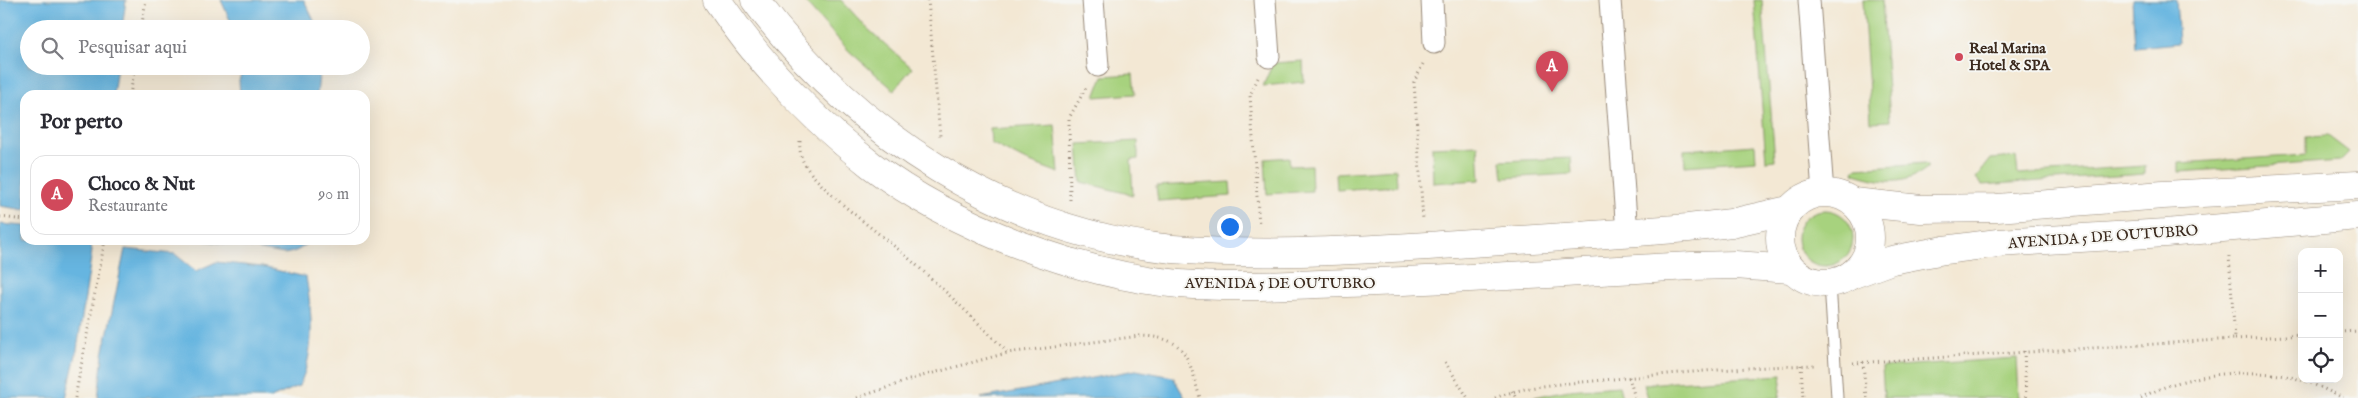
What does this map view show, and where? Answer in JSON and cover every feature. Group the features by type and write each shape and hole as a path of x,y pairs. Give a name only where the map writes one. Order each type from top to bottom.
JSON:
{"main road":[{"name":"AVENIDA 5 DE OUTUBRO","path":"718,0 772,71 807,109 873,166 961,218 1010,241 1063,260 1114,273 1178,284 1251,286 1406,282 1691,266 1735,265 1791,269"},
{"name":"AVENIDA 5 DE OUTUBRO","path":"755,0 800,55 838,94 879,128 942,170 987,195 1026,212 1071,228 1123,241 1172,249 1260,253 1325,252 1627,233 1731,223 1789,210"},
{"path":"1853,202 1862,213 1868,226 1870,239 1868,253 1861,265 1840,279 1816,283 1802,278 1791,269 1784,258 1780,246 1779,233 1789,210 1806,197 1823,193 1840,196 1853,202 1921,209 1997,208 2358,185"},
{"name":"AVENIDA 5 DE OUTUBRO","path":"1840,279 1892,260 1980,245 2227,229 2358,216"}],"street":[{"path":"1093,0 1098,66"},
{"path":"1265,0 1269,57"},
{"path":"1432,0 1434,43"},
{"path":"1610,0 1627,233"},
{"path":"1809,0 1823,193"}],"lane":[{"path":"1838,398 1836,364 1840,279"}],"path":[{"path":"143,20 146,0"},
{"path":"928,0 942,170"},
{"path":"1425,246 1414,82 1434,43"},
{"path":"1260,253 1250,95 1269,57"},
{"path":"1071,228 1069,118 1098,66"},
{"path":"131,90 133,75"},
{"path":"807,109 800,138 799,154 810,172 844,205 905,255 967,311 1007,352"},
{"path":"0,217 20,219"},
{"path":"2227,229 2235,339"},
{"path":"75,398 105,245"},
{"path":"2343,332 2358,331"},
{"path":"1495,398 1512,391 1629,378 1801,365 2298,335"},
{"path":"857,398 915,378 1007,352 1140,336 1162,336 1175,342 1186,354 1200,398"},
{"path":"2024,351 2026,398"},
{"path":"1445,362 1467,398"},
{"path":"1864,362 1866,398"},
{"path":"1801,365 1803,398"},
{"path":"2140,398 2173,384 2228,374 2255,374 2285,376 2306,382 2343,398"},
{"path":"1629,378 1635,398"},
{"path":"1512,391 1516,398"}],"green space":[{"path":"803,0 841,0 868,29 912,68 894,90 849,51"},
{"path":"1754,0 1762,0 1775,160 1766,161"},
{"path":"1863,0 1882,0 1890,121 1871,122"},
{"path":"1303,61 1304,82 1263,86 1273,63"},
{"path":"1133,74 1135,94 1095,97 1103,76"},
{"path":"1055,125 1059,173 1022,159 991,143 990,129"},
{"path":"2328,136 2349,152 2340,161 2179,172 2179,163 2306,155 2306,137"},
{"path":"1138,141 1138,159 1131,160 1133,195 1081,182 1078,144"},
{"path":"1478,145 1480,180 1433,183 1432,147"},
{"path":"1755,145 1756,161 1685,166 1684,150"},
{"path":"1289,157 1290,166 1311,165 1312,191 1267,194 1265,159"},
{"path":"2016,157 2018,174 2145,166 2145,174 1982,185 1976,178 1991,159"},
{"path":"1571,158 1572,174 1503,178 1501,161"},
{"path":"1925,163 1927,168 1910,178 1901,180 1884,181 1855,174 1854,171 1857,168"},
{"path":"1396,169 1397,186 1337,190 1336,173"},
{"path":"1230,182 1231,196 1158,201 1156,186"},
{"path":"1825,210 1836,212 1845,218 1851,227 1853,238 1851,249 1845,258 1836,264 1825,266 1814,264 1805,258 1799,249 1797,238 1799,227 1805,218 1814,212"},
{"path":"2017,358 2019,398 1884,398 1882,367"},
{"path":"1782,375 1779,398 1648,398 1644,384"},
{"path":"1619,386 1622,398 1529,398 1569,390"}],"water":[{"path":"0,0 126,0 123,20 20,20 20,75 116,75 114,90 20,90 20,209 0,206"},
{"path":"221,0 304,0 314,20 230,20"},
{"path":"2132,0 2176,0 2179,43 2135,47"},
{"path":"241,75 319,75 318,90 240,90"},
{"path":"0,224 20,226 20,245 91,245 92,251 77,350 66,398 0,398"},
{"path":"231,245 305,245 298,250 284,254"},
{"path":"125,249 175,254 196,271 216,262 262,267 306,277 311,332 308,359 299,386 271,398 98,398 103,355"},
{"path":"1136,370 1173,377 1185,398 981,398"}],"place":[{"name":"Real Marina Hotel & SPA","path":"1959,57"},
{"name":"Choco & Nut","path":"1552,92"}]}
